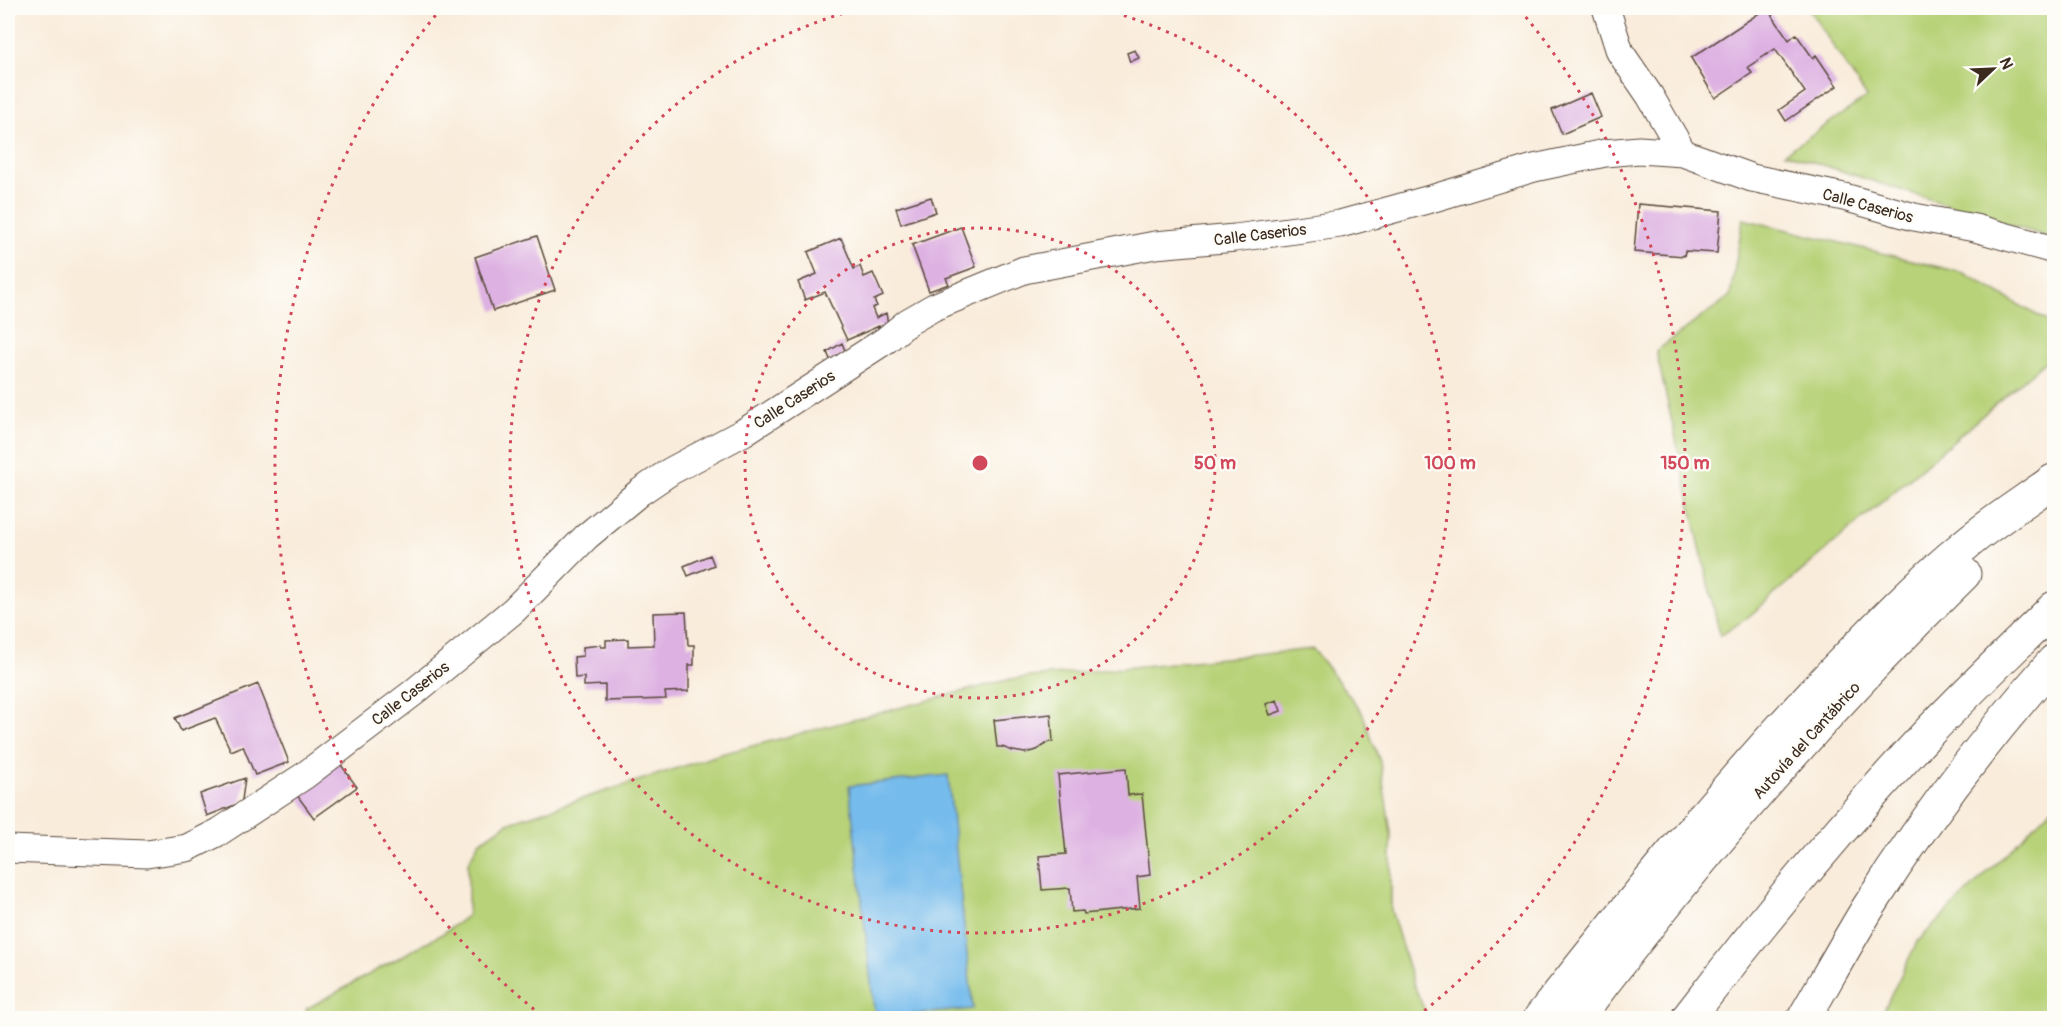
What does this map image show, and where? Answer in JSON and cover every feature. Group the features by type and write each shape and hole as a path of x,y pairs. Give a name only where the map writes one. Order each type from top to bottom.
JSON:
{"highway":[{"path":"1540,1018 1601,940 1742,771 1845,659 1965,544 2054,480"},
{"name":"Autovía del Cantábrico","path":"1577,1018 1631,947 1837,703 1979,560 2054,480"},
{"path":"1688,1018 1734,958 1869,798 1930,732 2055,608"},
{"path":"1804,1018 1868,908 1917,837 1988,740 2055,661"}],"street":[{"path":"1606,8 1620,52 1650,96 1683,153"},
{"name":"Calle Caserios","path":"8,849 147,854 187,848 219,832 304,776 413,693 514,610 586,537 640,492 671,471 744,432 886,340 908,322 934,307 1024,270 1155,245 1235,238 1340,224 1494,179 1605,153 1639,150 1683,153 1752,178 1844,197 1914,217 1975,228 2055,250"}],"green space":[{"path":"1808,8 2054,8 2054,239 1785,153 1867,97"},
{"path":"1743,219 1964,273 2054,325 2054,354 1747,618 1720,636 1656,351 1730,296"},
{"path":"1313,649 1362,712 1380,762 1391,833 1391,910 1413,983 1428,1018 310,1018 306,1009 442,934 468,915 468,863 479,842 510,822 721,754 1011,679"},
{"path":"2054,806 2054,1018 1880,1018 1917,942"}],"water":[{"path":"948,775 973,1009 875,1018 849,786"}],"building":[{"path":"1767,8 1789,40 1796,34 1813,58 1816,55 1837,86 1786,121 1779,110 1805,92 1775,49 1748,67 1752,73 1715,98 1691,58"},
{"path":"1135,50 1139,58 1130,62 1127,53"},
{"path":"1591,93 1601,117 1562,134 1552,110"},
{"path":"931,197 936,212 901,224 896,208"},
{"path":"1638,204 1721,211 1717,253 1685,251 1684,256 1634,252"},
{"path":"961,227 976,267 946,278 949,284 929,291 912,245"},
{"path":"537,236 555,290 493,311 475,257"},
{"path":"841,238 854,269 860,266 864,277 873,273 883,296 874,300 877,306 872,308 876,318 886,313 888,324 881,329 879,326 847,340 825,292 805,300 798,282 817,274 808,252"},
{"path":"842,343 846,353 831,362 827,352"},
{"path":"710,555 714,565 688,576 684,566"},
{"path":"686,612 688,645 694,645 694,665 689,665 689,691 665,692 666,699 605,701 605,685 584,686 584,677 575,678 574,657 583,656 583,647 601,645 601,647 606,647 606,640 628,639 628,646 654,645 653,613"},
{"path":"258,684 289,762 255,775 243,746 231,751 215,718 181,731 175,718"},
{"path":"1277,700 1281,711 1270,715 1266,704"},
{"path":"1051,714 1053,742 1025,753 997,747 994,720"},
{"path":"336,758 357,787 314,818 293,790"},
{"path":"1126,768 1128,795 1142,794 1150,875 1137,877 1140,908 1084,914 1083,911 1072,912 1070,888 1042,890 1039,856 1066,854 1058,775"},
{"path":"245,778 240,803 207,816 200,794"}]}
